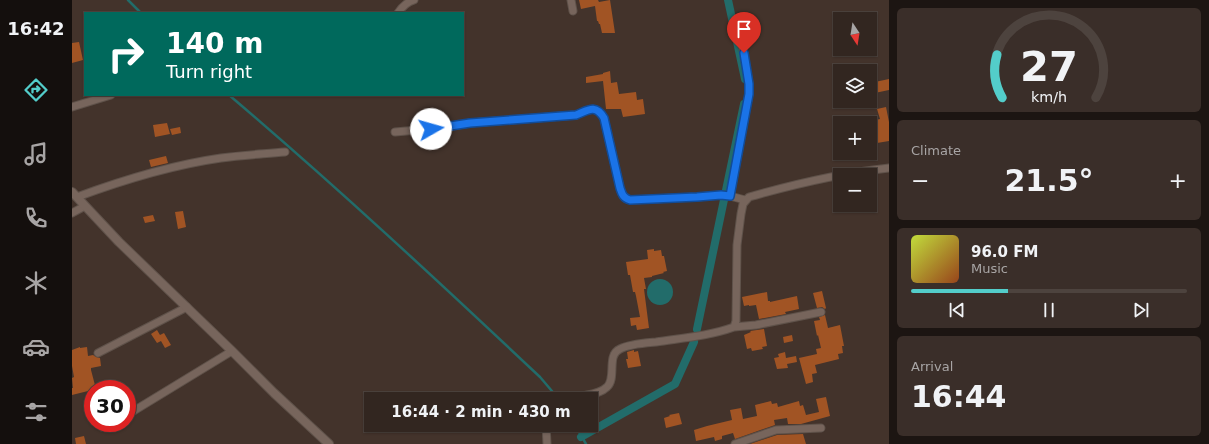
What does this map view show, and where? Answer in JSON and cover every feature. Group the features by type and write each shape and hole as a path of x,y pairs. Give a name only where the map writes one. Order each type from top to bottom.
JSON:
{"street":[{"path":"399,12 402,7 414,0"},
{"path":"571,0 572,11"},
{"path":"726,195 749,94 749,84 742,43"},
{"path":"72,107 108,96"},
{"path":"395,132 440,128 470,123 576,115 590,109 596,110 601,113 604,118 620,188 622,195 626,199 660,199 726,195 745,200"},
{"path":"285,152 222,158 185,164 74,195 119,242 232,351 274,394 329,444"},
{"path":"734,327 736,321 737,244 740,214 745,200 749,197 807,181 889,168"},
{"path":"72,213 85,206"},
{"path":"98,353 187,307"},
{"path":"598,392 606,388 610,383 613,357 616,351 620,348 685,338 734,327 756,325 821,312"},
{"path":"136,410 232,351"},
{"path":"734,444 776,430 821,428"},
{"path":"546,432 547,444"}],"water":[{"path":"660,279 669,283 673,292 669,301 660,305 651,301 647,292 651,283"}],"building":[{"path":"579,0 598,0 599,2 610,0 615,33 602,33 600,24 597,21 595,6 581,9"},
{"path":"79,42 83,60 72,63 72,43"},
{"path":"610,71 611,83 617,82 619,94 636,92 637,100 643,99 645,114 623,117 621,109 606,109 603,81 586,83 586,77 603,74"},
{"path":"889,79 889,90 877,93 877,82"},
{"path":"886,107 889,122 889,141 877,143 877,120 880,119 877,109"},
{"path":"167,123 170,134 155,137 153,125"},
{"path":"180,127 181,133 172,135 170,129"},
{"path":"166,156 168,163 151,167 149,160"},
{"path":"183,211 186,227 178,229 175,212"},
{"path":"153,215 155,221 145,223 143,217"},
{"path":"654,249 654,251 661,250 662,256 664,256 667,271 652,277 644,278 649,328 637,330 636,325 631,326 630,318 640,317 635,292 633,292 626,262 648,259 647,250"},
{"path":"822,291 825,309 822,307 817,308 813,293"},
{"path":"767,292 768,301 770,302 797,296 799,309 785,312 786,314 759,319 756,305 744,306 742,297"},
{"path":"825,315 828,328 840,325 844,346 842,346 843,353 838,354 839,359 815,365 817,373 812,374 813,382 806,384 799,358 817,354 816,349 821,348 814,321 820,320 819,317"},
{"path":"764,329 767,346 762,347 763,349 752,351 751,348 747,349 744,335 751,332 750,331"},
{"path":"157,330 160,335 164,333 171,345 165,348 161,341 157,343 151,334"},
{"path":"792,335 793,341 784,343 783,337"},
{"path":"80,347 87,347 88,356 93,355 100,358 101,366 91,368 94,380 84,380 84,392 72,395 72,378 74,377 72,350"},
{"path":"634,350 634,352 638,351 641,366 628,368 626,359 628,359 627,352"},
{"path":"785,352 786,358 796,356 797,362 787,364 788,368 777,369 774,358 779,357 778,354"},
{"path":"826,397 830,416 801,424 788,424 787,418 774,420 775,425 735,439 733,433 722,436 722,439 715,441 714,437 696,441 694,430 732,420 730,410 741,408 743,419 757,416 755,405 771,401 772,404 777,403 778,407 799,401 800,406 803,405 806,415 819,412 816,399"},
{"path":"679,413 682,424 666,428 664,418 670,416 669,415"},
{"path":"803,434 806,444 750,444 777,435"},
{"path":"84,436 86,444 76,444 75,438"}],"waterway":[{"path":"128,0 140,12"},
{"path":"728,0 745,79"},
{"path":"230,96 348,199 540,377 553,392"},
{"path":"697,329 744,104"},
{"path":"581,437 675,384 694,342"},
{"path":"579,432 586,444"}],"route":[{"path":"431,129 470,123 576,115 586,110 596,110 601,113 604,118 620,188 622,195 626,199 684,198 721,195 730,196 749,94 748,75 744,53"}]}
